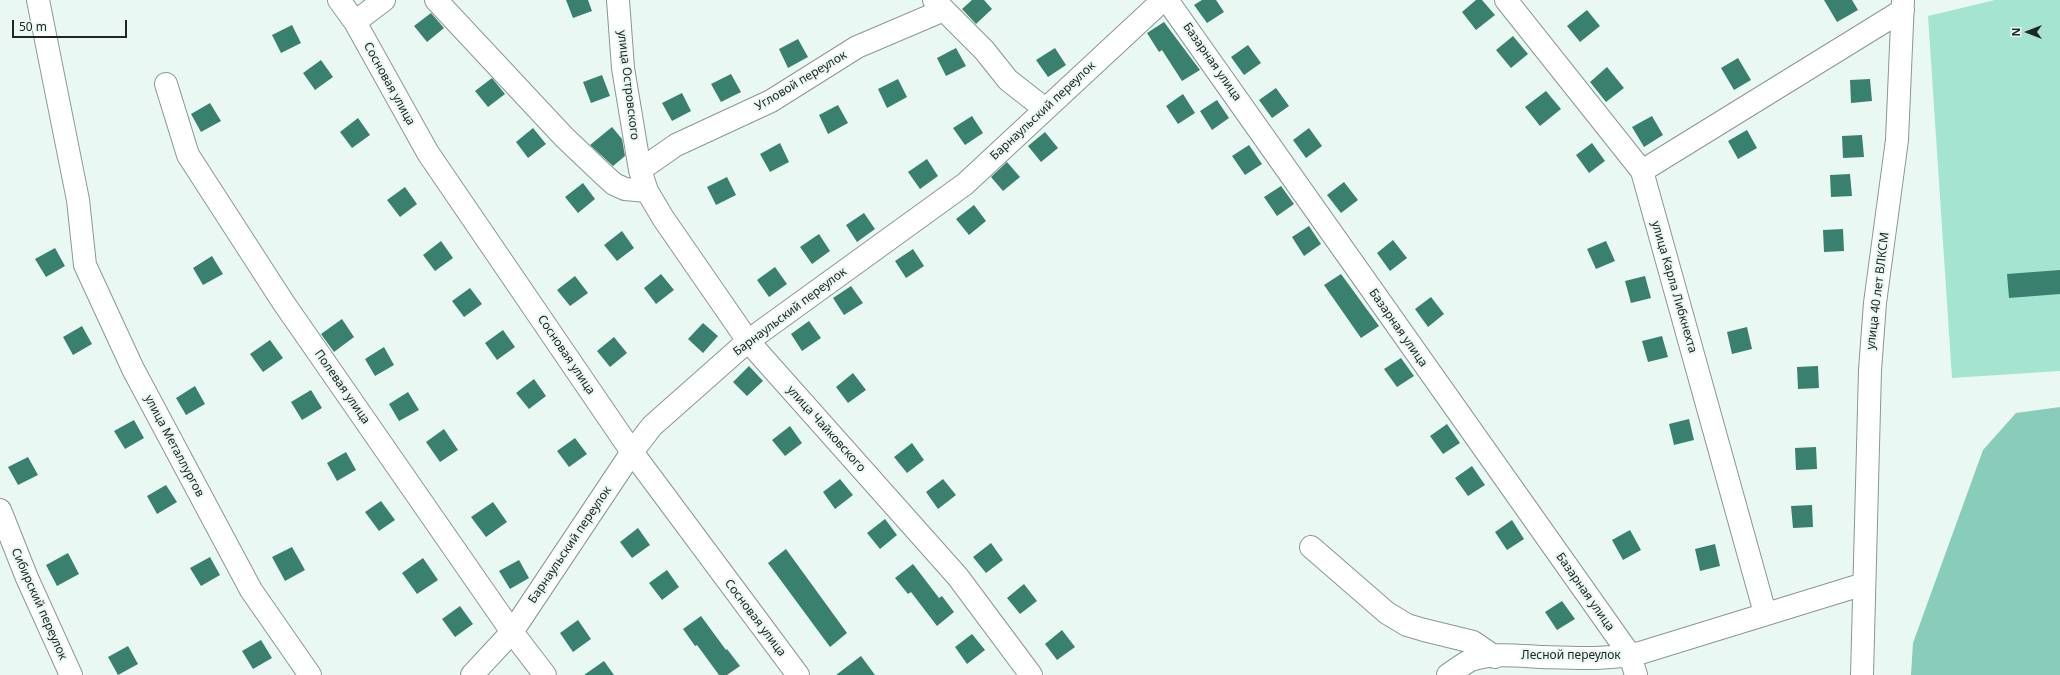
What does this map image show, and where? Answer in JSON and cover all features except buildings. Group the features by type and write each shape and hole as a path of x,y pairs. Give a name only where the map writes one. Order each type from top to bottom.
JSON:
{"street":[{"name":"улица Металлургов","path":"38,0 78,200 85,265 133,369 251,590 310,675"},
{"name":"Сосновая улица","path":"339,0 355,22 428,153 632,452 798,675"},
{"path":"355,22 384,0"},
{"path":"436,0 564,137 604,175 614,184 625,189 647,191"},
{"name":"улица Островского","path":"618,0 623,68 640,170"},
{"name":"Барнаульский переулок","path":"472,675 512,632 632,452 652,426 748,341 965,184 1163,0"},
{"name":"Базарная улица","path":"1167,0 1633,665"},
{"name":"улица Карла Либкнехта","path":"1506,0 1642,171 1765,613"},
{"name":"Угловой переулок","path":"640,170 676,145 771,101 857,47 939,5 984,50 1008,80 1045,109"},
{"path":"1642,171 1903,5"},
{"name":"улица 40 лет ВЛКСМ","path":"1862,675 1870,370 1875,303 1897,140 1903,5"},
{"name":"Полевая улица","path":"166,84 188,155 283,302 512,632 545,675"},
{"name":"улица Чайковского","path":"640,170 647,191 663,218 748,341 958,577 1031,675"},
{"name":"Сибирский переулок","path":"0,510 27,578 71,675"},
{"path":"1311,547 1387,614 1407,625 1473,642 1495,657"},
{"name":"Лесной переулок","path":"1448,675 1472,660 1495,657 1574,658 1633,665 1678,642 1765,613 1864,584"}],"green space":[{"path":"1995,0 2060,0 2060,371 1952,378 1928,16"},
{"path":"2060,407 2060,675 1911,675 1913,643 1983,450 2016,413"}]}
